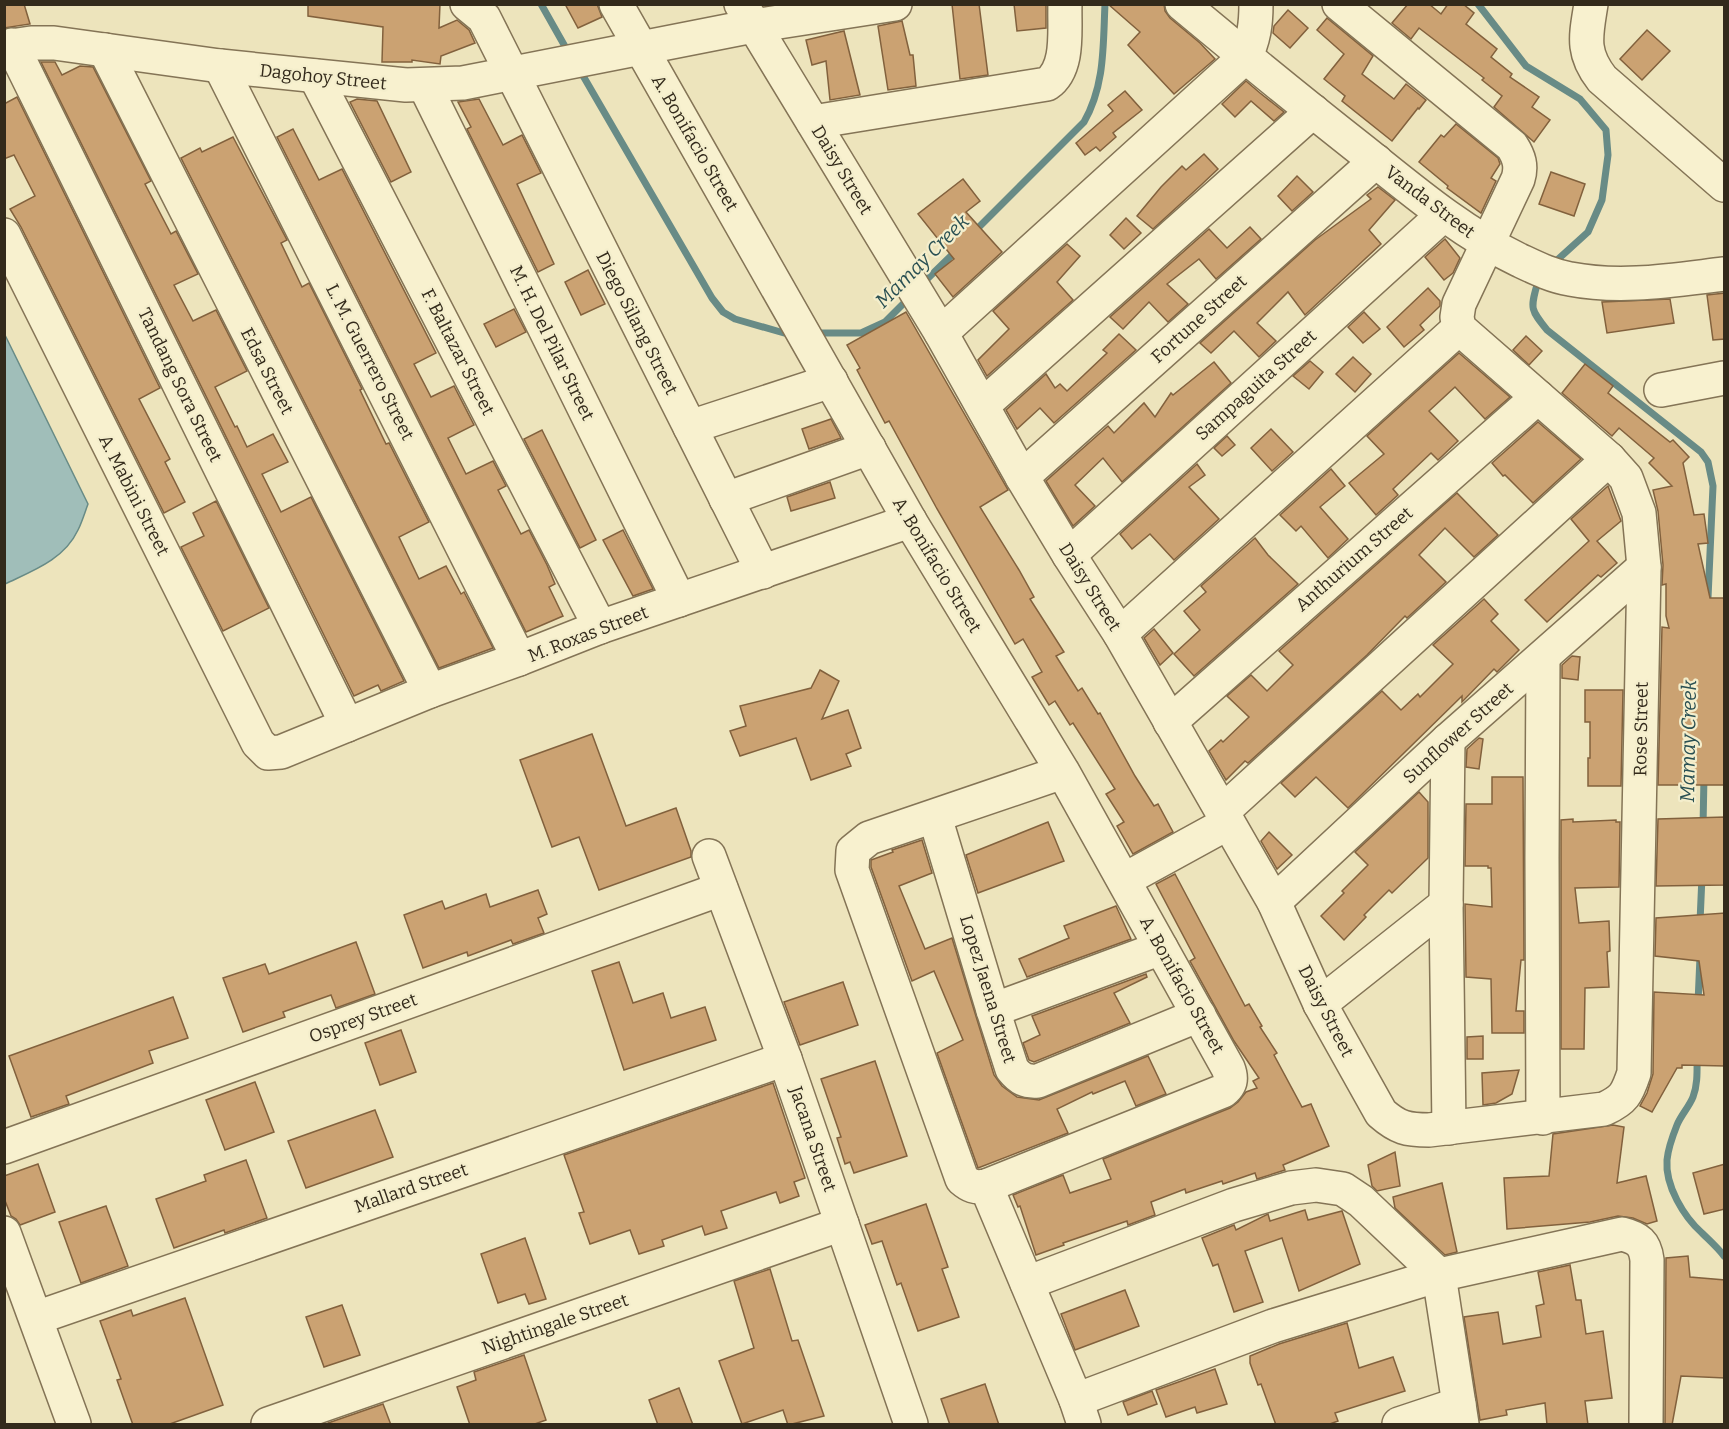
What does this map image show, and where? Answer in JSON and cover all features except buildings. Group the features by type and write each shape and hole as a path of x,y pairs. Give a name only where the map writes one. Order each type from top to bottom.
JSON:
{"street":[{"name":"Diego Silang Street","path":"467,4 484,18 763,572"},
{"name":"A. Bonifacio Street","path":"616,4 910,521 1063,772 1228,1068 1231,1082 1223,1091 986,1186"},
{"path":"640,48 747,15 895,4"},
{"path":"813,122 1047,84 1055,78 1063,56 1065,4"},
{"name":"Vanda Street","path":"1182,4 1443,215 1488,243 1548,273 1600,284 1653,282 1725,274"},
{"path":"933,320 1245,57 1255,31 1256,4"},
{"path":"1120,634 1459,328 1456,317 1459,304 1518,179 1521,163 1512,146 1339,4"},
{"path":"1591,4 1587,50 1589,60 1595,70 1602,79 1725,185"},
{"name":"Daisy Street","path":"747,15 933,320 1069,555 1120,634 1274,902 1320,1004 1381,1113 1394,1125 1411,1130 1439,1129"},
{"name":"Dagohoy Street","path":"8,46 54,44 220,66 425,86 463,83 640,48"},
{"name":"Tandang Sora Street","path":"8,46 347,725"},
{"name":"Edsa Street","path":"105,50 430,691"},
{"name":"L. M. Guerrero Street","path":"220,66 519,659"},
{"name":"F. Baltazar Street","path":"315,76 600,627"},
{"name":"M. H. Del Pilar Street","path":"425,86 679,600"},
{"path":"983,405 1313,111"},
{"name":"Fortune Street","path":"1022,477 1376,161"},
{"name":"Sampaguita Street","path":"1069,555 1443,215"},
{"name":"A. Mabini Street","path":"4,236 258,743 268,753"},
{"name":"Rose Street","path":"1439,1129 1604,1109 1619,1102 1628,1091 1634,1073 1644,567 1639,513 1626,478 1609,459 1459,328"},
{"path":"1661,390 1725,378"},
{"path":"690,428 831,381"},
{"name":"Anthurium Street","path":"1170,722 1538,397"},
{"path":"726,499 869,448"},
{"path":"1124,880 1225,817 1609,459"},
{"name":"M. Roxas Street","path":"268,753 281,752 430,691 600,627 910,521"},
{"name":"Sunflower Street","path":"1274,902 1448,740 1644,567"},
{"path":"1543,657 1544,1118"},
{"path":"1439,1129 1448,740"},
{"path":"1063,772 869,838 853,851 852,870 962,1179 970,1186 986,1186 1080,1412 1273,1326 1439,1275 1622,1234 1635,1237 1645,1247 1647,1260 1646,1425"},
{"name":"Lopez Jaena Street","path":"935,817 993,1010 1012,1069 1018,1077 1038,1081 1199,1015"},
{"name":"Jacana Street","path":"709,856 785,1059 842,1224 906,1423"},
{"name":"Osprey Street","path":"4,1147 721,889"},
{"path":"1320,1004 1446,904"},
{"path":"993,1010 1161,948"},
{"name":"Mallard Street","path":"36,1318 785,1059"},
{"path":"1027,1283 1234,1205 1291,1188 1316,1185 1342,1189 1361,1201 1439,1275 1461,1414 1399,1425"},
{"name":"Nightingale Street","path":"268,1425 842,1224"},
{"path":"4,1233 74,1425"}],"water":[{"path":"4,333 88,504 72,540 56,557 5,584"}],"waterway":[{"name":"Mamay Creek","path":"541,4 567,50"},
{"name":"Mamay Creek","path":"973,233 1084,122 1096,94 1102,65 1105,4"},
{"name":"Mamay Creek","path":"1478,4 1526,66 1580,99 1606,130 1608,155 1602,200 1588,232 1555,262"},
{"name":"Mamay Creek","path":"582,74 712,298 723,312 735,319 791,333"},
{"name":"Mamay Creek","path":"922,284 957,250"},
{"name":"Mamay Creek","path":"1537,285 1533,309 1547,330 1701,452 1708,462 1713,486 1708,598"},
{"name":"Mamay Creek","path":"814,333 861,333 885,322 908,299"},
{"name":"Mamay Creek","path":"1703,826 1704,777"},
{"name":"Mamay Creek","path":"1700,922 1702,876"},
{"name":"Mamay Creek","path":"1698,1003 1700,957"},
{"name":"Mamay Creek","path":"1697,1056 1695,1092 1674,1133 1667,1170 1672,1190 1682,1210 1724,1256"}]}
